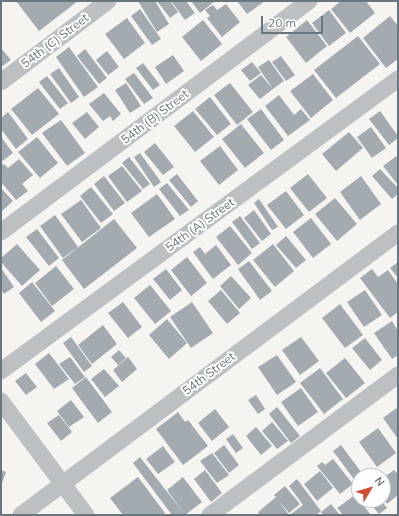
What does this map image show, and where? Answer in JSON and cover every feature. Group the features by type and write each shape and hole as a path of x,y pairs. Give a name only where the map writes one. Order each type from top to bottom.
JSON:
{"street":[{"name":"54th (C) Street","path":"1,82 108,1"},
{"name":"54th (B) Street","path":"1,232 309,1"},
{"name":"54th (A) Street","path":"1,371 398,79"},
{"name":"54th Street","path":"20,515 398,233"},
{"path":"210,515 398,375"},
{"path":"1,401 86,515"}],"building":[{"path":"16,1 78,1 39,31"},
{"path":"138,1 155,1 169,24 157,32"},
{"path":"157,1 170,1 178,12 170,18"},
{"path":"171,1 186,1 195,13 185,20"},
{"path":"191,1 215,1 200,13"},
{"path":"237,1 265,1 247,14"},
{"path":"341,1 366,1 375,13 350,33 331,9"},
{"path":"226,4 240,22 222,37 207,18 210,16 205,10 213,5 217,10"},
{"path":"140,9 161,39 152,45 131,16"},
{"path":"329,10 346,33 329,46 312,23"},
{"path":"390,16 398,26 398,59 386,68 363,38"},
{"path":"127,18 145,43 124,59 105,34"},
{"path":"203,20 222,44 201,61 182,37"},
{"path":"307,20 327,46 306,63 286,37"},
{"path":"358,36 380,64 336,98 314,70"},
{"path":"69,47 98,87 84,97 56,57"},
{"path":"1,48 11,60 1,67"},
{"path":"85,49 107,78 99,84 77,56"},
{"path":"107,51 119,67 108,75 96,60"},
{"path":"173,55 184,71 166,84 155,67"},
{"path":"281,56 295,75 286,81 272,62"},
{"path":"269,60 284,81 273,89 258,67"},
{"path":"252,62 261,73 250,81 241,70"},
{"path":"143,63 160,85 153,90 136,68"},
{"path":"59,68 79,97 71,103 50,74"},
{"path":"134,73 153,98 144,104 125,79"},
{"path":"313,74 333,100 311,118 290,91"},
{"path":"261,75 273,89 260,99 248,85"},
{"path":"47,76 68,103 60,109 39,82"},
{"path":"126,83 141,106 130,113 115,90"},
{"path":"230,83 253,112 237,125 214,95"},
{"path":"38,88 59,114 32,135 11,109"},
{"path":"104,93 121,114 113,121 110,116 103,121 89,104"},
{"path":"279,95 294,115 301,109 310,120 288,136 265,106"},
{"path":"210,97 231,124 217,135 195,109"},
{"path":"261,109 284,140 271,150 247,119"},
{"path":"193,111 214,137 195,152 174,126"},
{"path":"380,111 398,136 398,138 389,145 369,119"},
{"path":"8,112 28,139 16,149 1,129 1,118"},
{"path":"87,112 99,127 85,139 72,123"},
{"path":"61,120 85,153 67,166 42,133"},
{"path":"241,124 264,153 245,168 222,139"},
{"path":"371,127 386,148 372,158 357,137"},
{"path":"349,132 363,148 336,171 322,154"},
{"path":"1,137 13,153 1,162"},
{"path":"37,137 58,163 40,178 18,152"},
{"path":"155,143 174,167 163,175 144,152"},
{"path":"220,146 238,170 219,185 200,161"},
{"path":"140,153 161,182 154,187 134,157"},
{"path":"398,155 398,185 383,166"},
{"path":"129,157 150,184 143,189 122,163"},
{"path":"19,159 33,175 22,184 28,191 16,200 1,182 1,166 4,164 8,168"},
{"path":"122,166 142,191 127,202 108,176"},
{"path":"380,169 398,188 398,194 392,199 372,176"},
{"path":"177,174 198,201 191,207 169,180"},
{"path":"308,174 327,198 309,212 290,188"},
{"path":"104,176 125,203 114,211 94,184"},
{"path":"361,176 381,204 360,220 340,192"},
{"path":"167,183 189,210 180,216 159,189"},
{"path":"91,187 113,214 101,223 80,196"},
{"path":"1,188 13,201 1,212"},
{"path":"286,191 304,215 286,229 267,205"},
{"path":"157,194 175,219 149,237 131,213"},
{"path":"335,198 357,224 337,241 315,214"},
{"path":"259,199 278,227 272,230 254,203"},
{"path":"81,200 101,228 82,242 61,214"},
{"path":"254,210 271,234 262,241 244,218"},
{"path":"55,215 78,247 63,258 40,226"},
{"path":"240,216 260,243 252,249 232,222"},
{"path":"311,218 331,244 313,258 293,232"},
{"path":"114,219 137,248 84,289 62,260"},
{"path":"230,226 252,253 238,265 216,237"},
{"path":"37,229 59,258 49,266 26,237"},
{"path":"286,236 306,260 296,268 276,245"},
{"path":"17,244 40,270 22,286 1,262 1,258"},
{"path":"273,244 294,271 275,287 253,260"},
{"path":"216,245 231,265 213,279 193,252 200,247 205,254"},
{"path":"187,257 207,283 191,296 171,270"},
{"path":"249,261 272,291 260,300 238,269"},
{"path":"398,262 398,278 390,268"},
{"path":"56,266 74,289 52,306 35,283"},
{"path":"1,268 14,287 4,294 1,289"},
{"path":"166,269 182,290 170,300 153,279"},
{"path":"372,269 378,277 388,270 398,284 398,312 390,318 360,278"},
{"path":"231,276 251,298 239,309 220,286"},
{"path":"32,282 55,311 41,322 19,293"},
{"path":"150,285 171,311 155,324 134,298"},
{"path":"221,290 240,313 227,324 208,301"},
{"path":"365,290 382,315 364,327 347,302"},
{"path":"123,302 142,327 128,338 108,313"},
{"path":"192,302 213,333 191,348 170,317"},
{"path":"340,304 363,335 345,348 322,318"},
{"path":"167,319 187,343 169,359 149,335"},
{"path":"392,321 398,331 398,355 392,359 374,333"},
{"path":"103,325 117,344 92,364 78,345"},
{"path":"71,337 92,366 84,372 63,343"},
{"path":"301,337 319,361 300,375 282,350"},
{"path":"365,338 382,360 370,370 352,348"},
{"path":"119,350 126,358 118,365 111,357"},
{"path":"49,353 69,379 54,389 35,364"},
{"path":"277,355 296,382 277,395 258,367"},
{"path":"70,357 85,377 75,384 59,364"},
{"path":"128,357 137,369 122,382 113,370"},
{"path":"345,358 365,383 346,398 326,373"},
{"path":"320,368 343,399 324,414 300,383"},
{"path":"104,369 119,386 105,397 91,379"},
{"path":"26,373 37,387 26,395 15,381"},
{"path":"86,377 112,412 98,423 72,388"},
{"path":"301,388 318,412 298,426 281,402"},
{"path":"256,395 265,409 258,414 248,400"},
{"path":"71,400 84,417 69,427 57,411"},
{"path":"277,407 300,436 291,443 269,414"},
{"path":"398,407 398,439 383,418"},
{"path":"215,409 229,427 212,441 198,423"},
{"path":"178,412 185,422 188,420 208,446 183,465 156,429"},
{"path":"59,415 72,432 61,441 47,423"},
{"path":"272,422 288,441 277,449 262,431"},
{"path":"256,427 272,446 261,455 246,436"},
{"path":"378,428 396,453 377,467 359,442"},
{"path":"233,434 243,448 236,453 226,439"},
{"path":"224,445 239,465 229,473 214,453"},
{"path":"341,445 358,468 351,468 351,475 333,451"},
{"path":"163,446 175,462 158,474 146,459"},
{"path":"212,453 229,475 217,483 200,461"},
{"path":"140,457 185,515 172,515 133,463"},
{"path":"333,459 351,482 351,486 340,494 317,466 322,462 325,465"},
{"path":"1,470 6,472 1,486"},
{"path":"205,470 222,493 211,502 194,479"},
{"path":"394,470 398,474 398,495 391,501 391,472"},
{"path":"320,471 333,488 317,501 304,484"},
{"path":"138,477 165,513 162,515 123,515 110,498"},
{"path":"183,477 202,502 185,515 167,490"},
{"path":"297,479 321,511 316,515 291,514 303,505 289,486"},
{"path":"285,486 300,504 289,513 279,501 289,515 260,515 258,512 276,497 274,495"},
{"path":"351,498 351,508 365,508 371,515 343,515 337,508"},
{"path":"331,504 340,515 323,515 321,512"},
{"path":"374,508 387,508 379,514"}]}
